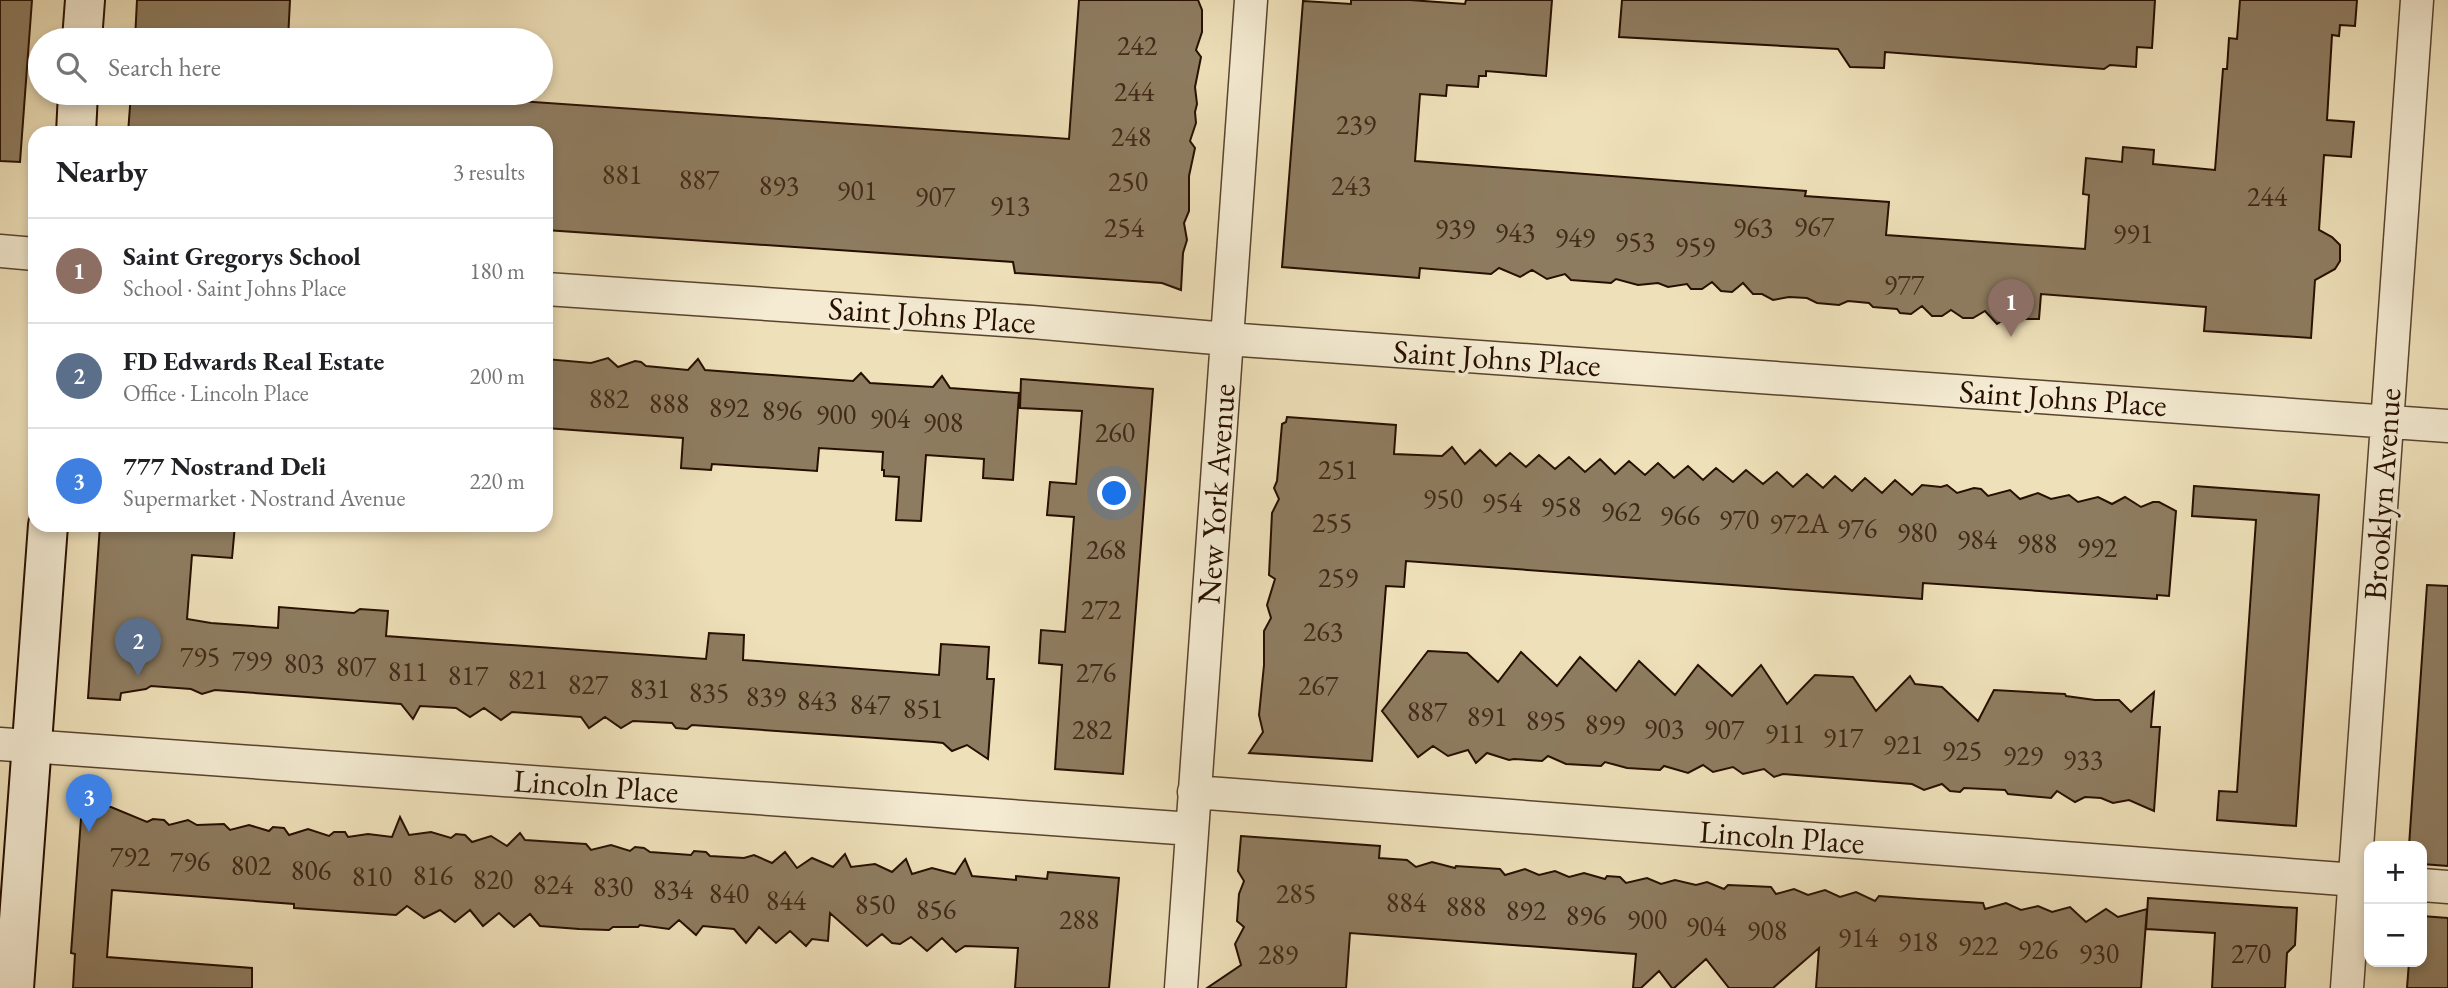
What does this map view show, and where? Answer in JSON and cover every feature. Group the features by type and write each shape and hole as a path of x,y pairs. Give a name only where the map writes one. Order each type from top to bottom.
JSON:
{"main road":[{"path":"83,28 85,0"},
{"path":"76,126 77,105"},
{"path":"14,988 16,745 47,532"}],"street":[{"name":"New York Avenue","path":"1181,988 1251,0"},
{"name":"Brooklyn Avenue","path":"2347,988 2362,881 2387,421 2417,0"},
{"path":"0,251 28,253"},
{"name":"Saint Johns Place","path":"553,289 2448,426"},
{"name":"Lincoln Place","path":"16,745 1192,829"},
{"name":"Lincoln Place","path":"1194,792 2362,881"},
{"path":"2427,885 2448,887"}],"building":[{"path":"0,0 32,0 20,162 0,161"},
{"path":"137,0 290,0 289,28 136,28"},
{"path":"1079,0 1198,0 1202,10 1202,32 1196,50 1201,57 1195,87 1196,123 1190,141 1195,148 1189,176 1189,211 1184,223 1187,240 1183,253 1181,290 1162,283 1015,273 1013,262 553,230 553,126 129,126 130,105 553,103 1069,139"},
{"path":"1351,0 1465,4 1466,0 1552,0 1546,76 1486,71 1486,76 1479,76 1478,87 1447,85 1446,96 1420,94 1415,161 1806,191 1805,196 1889,202 1886,235 2085,249 2089,195 2083,194 2086,158 2122,162 2123,147 2154,150 2153,164 2215,170 2223,69 2227,69 2229,38 2237,39 2240,0 2357,0 2355,26 2340,25 2339,36 2332,35 2327,120 2354,122 2351,157 2324,155 2319,230 2340,245 2340,261 2335,269 2315,280 2311,338 2204,331 2206,307 2041,294 2039,319 2022,319 2014,313 1997,324 1985,311 1973,318 1963,318 1951,310 1942,316 1932,316 1922,306 1911,314 1900,313 1897,309 1873,307 1869,303 1848,301 1839,305 1789,297 1773,300 1762,294 1753,294 1743,283 1732,292 1721,291 1712,282 1702,289 1691,289 1687,284 1668,287 1658,283 1638,285 1616,279 1611,283 1571,280 1565,274 1547,279 1532,270 1520,277 1499,268 1491,274 1420,268 1419,278 1282,267 1303,1 1351,4"},
{"path":"1622,0 2155,0 2152,48 2137,47 2136,67 2110,65 2104,69 1885,52 1884,68 1850,67 1838,49 1619,37"},
{"path":"608,358 618,367 635,361 646,366 688,370 698,359 705,370 853,381 861,373 870,383 933,387 942,376 950,388 1019,393 1013,480 983,478 984,459 926,455 921,521 896,520 899,477 884,476 883,452 819,448 817,471 712,464 711,470 681,468 683,438 553,429 553,360 591,363"},
{"path":"1021,379 1153,389 1123,774 1055,769 1062,665 1039,663 1041,630 1065,632 1074,517 1047,515 1050,482 1076,484 1082,411 1020,408"},
{"path":"1287,417 1396,425 1394,454 1442,456 1452,447 1465,464 1480,450 1496,466 1510,453 1526,467 1539,455 1555,469 1569,457 1585,472 1600,459 1615,474 1629,461 1645,475 1658,463 1674,478 1688,466 1703,480 1716,468 1733,482 1746,470 1763,484 1777,472 1793,487 1807,474 1823,488 1835,476 1852,491 1865,478 1882,493 1895,480 1912,495 1922,485 1947,485 1957,493 1974,488 1981,489 1988,496 2010,490 2020,499 2038,493 2051,499 2069,495 2078,502 2098,497 2112,504 2125,497 2141,507 2159,502 2176,511 2169,596 2157,595 2157,599 1923,583 1922,599 1406,561 1404,587 1386,586 1372,761 1249,753 1263,732 1259,715 1264,631 1271,618 1267,605 1275,579 1269,575 1272,513 1279,499 1274,488 1277,481 1282,424"},
{"path":"2194,486 2319,495 2296,826 2217,820 2219,791 2237,792 2256,520 2192,516"},
{"path":"100,532 234,532 232,558 192,555 187,619 211,623 278,628 279,607 354,613 360,609 388,611 386,636 706,659 709,633 744,635 743,660 939,675 941,644 989,647 987,679 994,679 988,759 967,745 952,751 943,743 934,742 692,725 687,729 676,728 672,723 633,721 621,728 605,717 589,728 581,717 512,712 501,720 484,708 470,717 456,708 420,706 413,719 401,704 215,690 202,694 191,689 151,686 121,693 120,700 88,698"},
{"path":"2427,585 2448,586 2448,866 2427,864 2427,841 2409,841"},
{"path":"1428,651 1467,653 1498,682 1521,652 1557,686 1580,657 1616,691 1639,661 1675,695 1698,665 1732,696 1761,665 1787,704 1815,675 1853,677 1876,711 1910,676 1915,684 1942,687 1978,721 1994,690 2119,700 2131,712 2154,692 2151,727 2160,727 2154,811 2129,800 2113,803 2101,798 2085,797 2075,802 2057,791 2051,798 2008,794 2005,790 1964,788 1960,792 1950,791 1942,784 1924,790 1912,784 1783,774 1774,777 1764,769 1743,774 1733,767 1713,772 1703,765 1688,773 1664,766 1660,770 1627,768 1605,762 1601,766 1566,764 1548,756 1542,761 1509,760 1487,753 1476,763 1468,750 1448,756 1433,746 1418,757 1382,711"},
{"path":"82,805 111,807 147,822 153,819 164,820 169,825 188,820 197,825 224,824 230,830 249,825 269,831 273,827 284,828 289,835 308,829 329,836 334,832 345,832 348,837 368,834 392,837 400,817 409,835 431,832 451,838 456,834 465,835 472,842 491,836 507,846 520,833 525,840 586,844 591,850 611,845 630,851 635,847 650,852 691,855 694,851 706,852 710,856 744,858 754,855 772,863 785,852 797,868 812,858 833,867 845,854 851,867 875,864 892,872 906,859 912,874 932,868 955,874 965,859 972,876 1016,880 1016,876 1047,879 1048,872 1119,878 1109,988 1015,988 1018,948 965,946 956,952 942,938 927,951 911,937 900,944 892,943 882,934 867,946 830,913 828,941 812,939 806,946 790,931 776,943 759,927 746,943 734,929 703,926 696,935 679,920 669,929 640,925 613,927 609,930 579,929 540,926 530,914 514,927 499,913 483,926 470,910 455,922 440,910 424,918 407,906 396,915 112,890 107,957 252,968 252,988 73,988 75,954 71,953"},
{"path":"1241,836 1380,846 1379,858 1407,860 1416,867 1432,862 1455,868 1500,869 1505,875 1525,869 1539,875 1555,871 1569,877 1584,873 1605,879 1607,876 1620,877 1626,883 1647,878 1661,884 1675,880 1696,885 1707,882 1724,889 1728,885 1771,887 1776,894 1794,889 1808,895 1825,890 1840,897 1856,892 1875,901 1879,896 1983,903 1985,909 2006,903 2021,910 2038,906 2052,912 2070,907 2086,922 2106,909 2118,917 2147,909 2141,988 1816,988 1819,948 1773,988 1729,988 1706,959 1674,988 1659,971 1641,988 1633,988 1636,954 1350,933 1346,988 1207,988 1241,965 1235,944 1244,927 1237,921 1239,894 1244,881 1238,871"},
{"path":"2148,898 2297,908 2295,945 2287,953 2285,988 2212,988 2215,933 2146,929"},
{"path":"2427,916 2448,918 2448,988 2407,988 2409,967 2427,967"}],"place":[{"name":"Saint Gregorys School","path":"2011,337"},
{"name":"FD Edwards Real Estate","path":"138,676"},
{"name":"777 Nostrand Deli","path":"89,832"}]}
